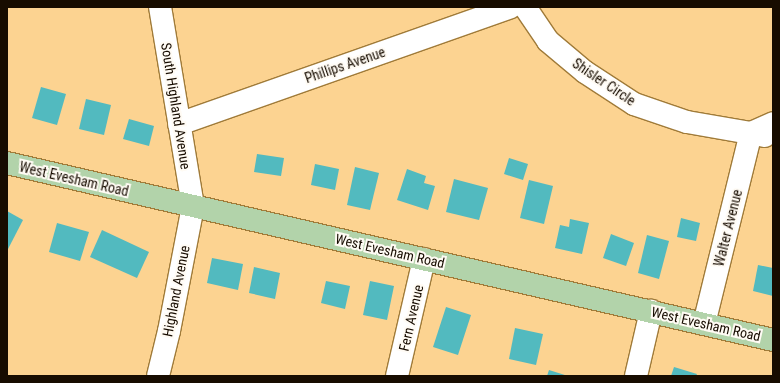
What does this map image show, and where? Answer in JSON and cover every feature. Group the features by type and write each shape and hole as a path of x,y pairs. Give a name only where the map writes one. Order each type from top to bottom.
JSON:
{"main road":[{"name":"West Evesham Road","path":"7,163 773,340"}],"street":[{"name":"South Highland Avenue","path":"160,7 193,206"},
{"name":"Phillips Avenue","path":"179,124 511,7"},
{"name":"Shisler Circle","path":"525,7 548,41 585,72 634,104 687,122 773,138"},
{"path":"751,133 773,124"},
{"name":"Walter Avenue","path":"704,324 751,133"},
{"name":"Highland Avenue","path":"158,376 193,206"},
{"name":"Fern Avenue","path":"397,376 424,259"},
{"path":"636,376 651,311"}],"building":[{"path":"41,87 66,94 57,125 32,118"},
{"path":"86,99 111,105 104,135 79,129"},
{"path":"129,119 154,126 149,146 123,139"},
{"path":"257,154 284,158 281,176 254,172"},
{"path":"509,158 528,164 523,180 504,174"},
{"path":"315,164 339,169 335,190 311,185"},
{"path":"355,167 379,173 370,210 347,205"},
{"path":"407,169 426,176 424,183 435,186 428,210 397,200"},
{"path":"454,179 488,188 479,220 446,212"},
{"path":"529,180 553,186 544,224 520,218"},
{"path":"7,211 23,220 7,251"},
{"path":"681,218 700,223 696,241 677,237"},
{"path":"570,219 589,223 582,254 555,248 560,225 569,227"},
{"path":"57,223 89,232 80,261 49,252"},
{"path":"102,230 149,252 137,278 90,257"},
{"path":"611,234 634,243 626,266 603,258"},
{"path":"647,235 669,241 659,279 638,273"},
{"path":"212,258 243,264 238,290 207,283"},
{"path":"758,265 773,268 773,296 753,291"},
{"path":"254,267 280,273 275,299 249,293"},
{"path":"326,281 350,286 345,309 321,303"},
{"path":"370,281 394,286 387,320 363,315"},
{"path":"446,307 471,315 458,355 433,347"},
{"path":"515,328 543,334 536,365 509,359"},
{"path":"674,367 697,374 696,376 671,376"},
{"path":"549,370 568,376 547,376"}]}
